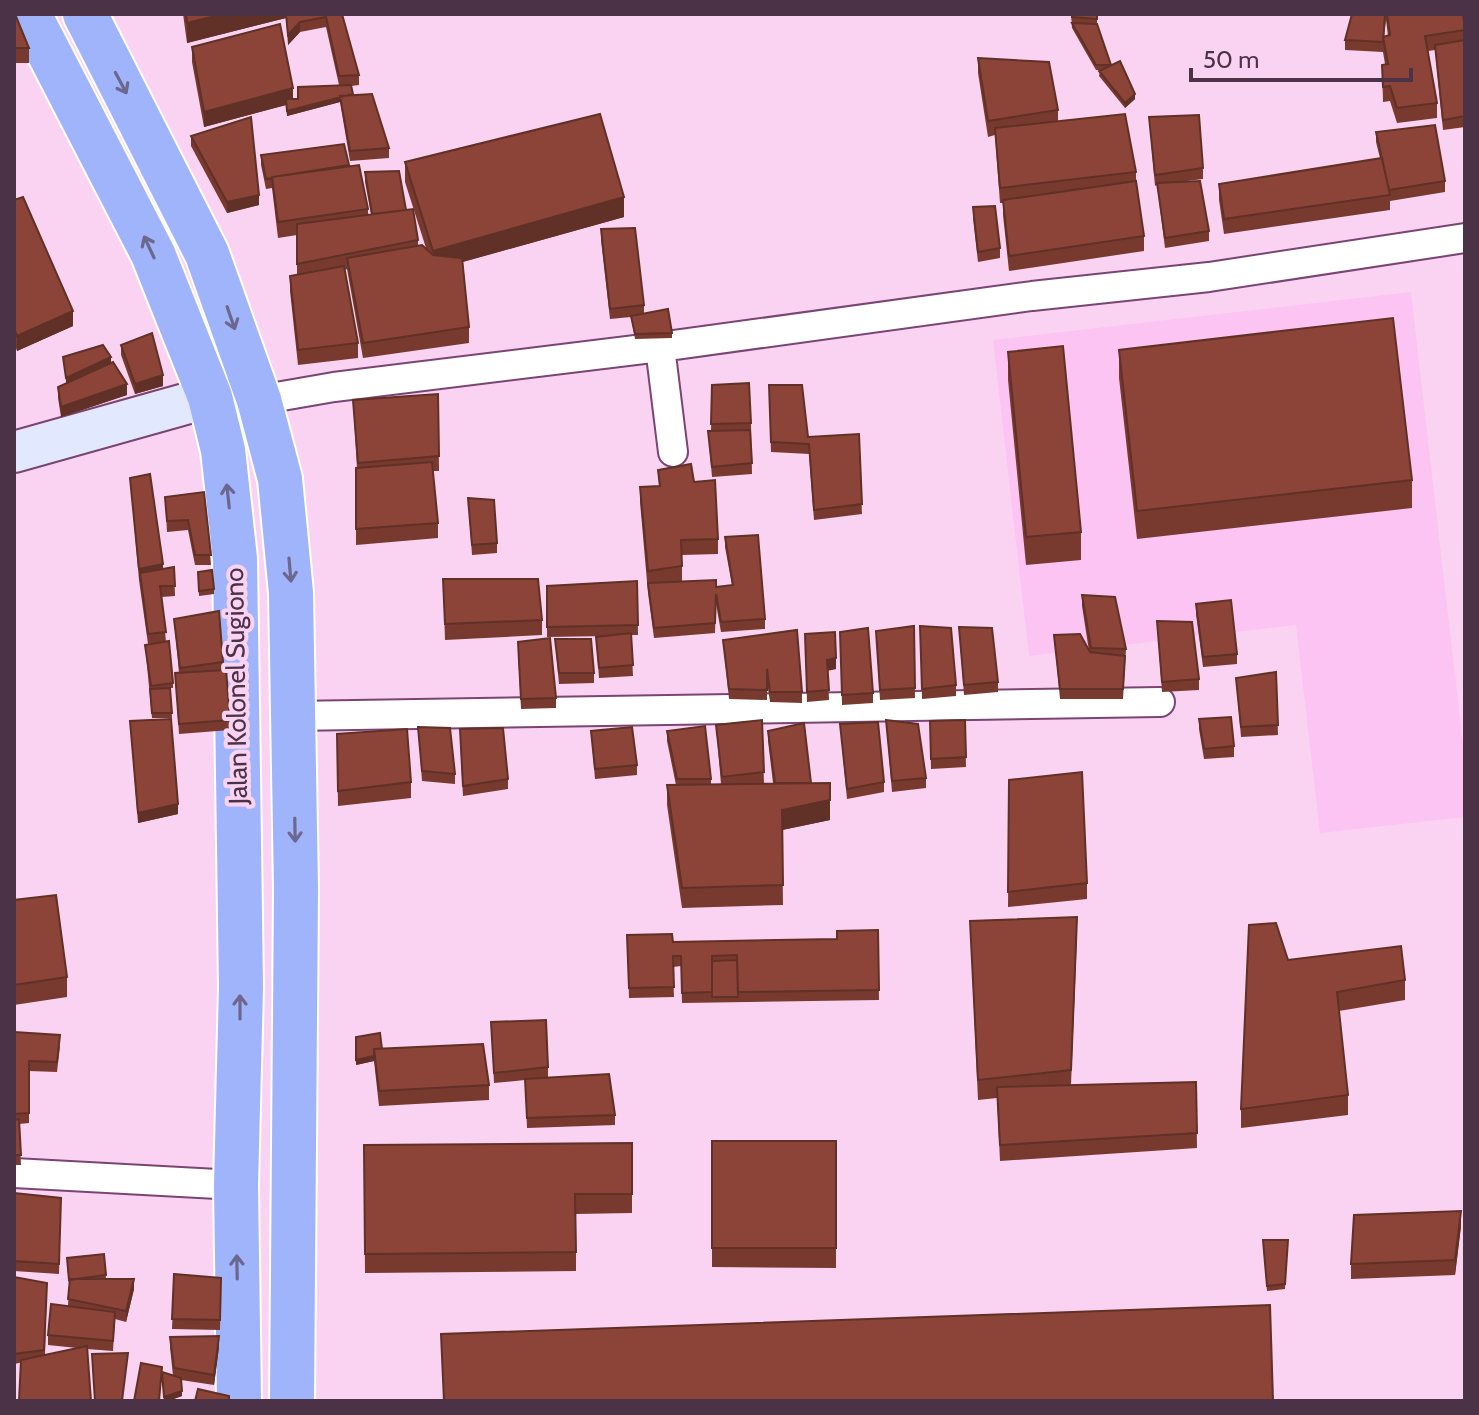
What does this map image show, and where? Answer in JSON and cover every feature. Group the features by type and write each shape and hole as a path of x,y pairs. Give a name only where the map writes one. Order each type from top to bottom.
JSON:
{"highway":[{"name":"Jalan Kolonel Sugiono","path":"29,14 153,254 210,397 223,450 235,559 241,988 236,1185 239,1401"},
{"path":"85,14 207,254 259,400 280,479 290,570 296,889 292,1401"},
{"path":"238,1324 292,1323"}],"street":[{"path":"259,400 334,387 660,347 1032,296 1224,275 1465,238"},
{"path":"660,347 673,452"},
{"path":"14,452 210,397"},
{"path":"292,716 1160,702"},
{"path":"14,1173 236,1185"}],"shaded area":[{"path":"1411,292 1465,763 1465,817 1320,833 1296,625 1029,656 993,340"}],"building":[{"path":"15,14 29,48 14,48"},
{"path":"186,14 223,14 187,23"},
{"path":"286,14 342,14 359,75 339,76 326,17 300,22 288,35"},
{"path":"1072,14 1097,14 1097,19 1072,17"},
{"path":"1352,14 1385,14 1383,42 1345,40"},
{"path":"1387,14 1463,14 1465,30 1425,36 1437,103 1397,108 1390,86 1383,87 1382,65 1388,64 1383,37 1390,35"},
{"path":"1072,23 1097,24 1111,65 1096,65"},
{"path":"280,24 293,88 204,112 192,47"},
{"path":"1465,40 1465,116 1443,120 1435,45"},
{"path":"978,58 1049,62 1058,110 988,121"},
{"path":"1120,61 1135,94 1125,103 1099,71"},
{"path":"351,85 353,94 287,111 286,99 298,99 298,87"},
{"path":"372,94 389,148 350,151 340,96"},
{"path":"600,114 624,197 433,251 405,162"},
{"path":"1125,114 1136,172 1000,188 995,128"},
{"path":"1199,115 1203,168 1155,175 1149,117"},
{"path":"251,117 259,195 227,202 191,136"},
{"path":"1435,125 1445,181 1389,190 1376,132"},
{"path":"344,144 349,165 266,179 261,155"},
{"path":"1382,158 1390,195 1224,219 1219,184"},
{"path":"359,165 368,209 278,222 272,177"},
{"path":"399,171 406,210 372,214 365,172"},
{"path":"1136,181 1144,236 1009,256 1003,200"},
{"path":"1200,181 1209,231 1165,238 1157,183"},
{"path":"23,197 73,311 17,336 14,328 14,200"},
{"path":"995,206 1000,248 978,252 973,207"},
{"path":"413,209 418,240 297,264 297,224"},
{"path":"635,228 644,305 610,309 601,229"},
{"path":"422,245 433,255 462,258 469,327 363,343 347,258"},
{"path":"344,266 358,343 298,350 290,276"},
{"path":"668,309 672,333 635,334 631,316"},
{"path":"1393,318 1412,480 1137,511 1119,350"},
{"path":"152,333 163,375 135,384 121,345"},
{"path":"103,345 111,357 66,378 63,357"},
{"path":"1063,346 1081,532 1026,537 1008,352"},
{"path":"113,362 127,384 61,407 58,387"},
{"path":"749,383 751,423 711,424 712,385"},
{"path":"769,385 802,385 808,437 859,434 862,504 814,510 809,444 771,442"},
{"path":"438,394 439,456 358,463 353,400"},
{"path":"750,430 752,463 712,467 708,431"},
{"path":"432,462 438,523 356,529 356,468"},
{"path":"691,464 694,482 715,480 718,539 681,540 682,566 648,571 640,487 660,486 658,470"},
{"path":"150,474 163,564 139,569 130,478"},
{"path":"204,492 211,555 195,555 188,520 167,521 165,497"},
{"path":"468,498 494,500 497,543 472,545"},
{"path":"758,535 765,619 721,622 716,594 715,623 654,628 648,583 716,580 716,587 733,585 725,537"},
{"path":"174,567 175,586 160,586 166,632 148,634 140,573"},
{"path":"212,570 214,589 199,591 198,572"},
{"path":"443,579 538,579 542,620 445,624"},
{"path":"637,581 638,625 547,627 547,586"},
{"path":"1082,595 1115,597 1126,649 1091,648"},
{"path":"1231,600 1237,654 1203,657 1196,604"},
{"path":"219,611 223,662 180,668 174,619"},
{"path":"1157,621 1192,622 1199,679 1162,682"},
{"path":"914,626 915,688 880,690 876,631"},
{"path":"920,626 951,628 956,685 922,689"},
{"path":"959,627 992,628 998,682 964,685"},
{"path":"868,628 873,693 842,695 840,632"},
{"path":"797,630 802,692 770,692 767,669 767,690 729,689 723,640"},
{"path":"835,632 836,658 827,660 829,690 807,692 805,634"},
{"path":"631,633 633,665 599,668 596,637"},
{"path":"1080,634 1090,652 1125,656 1123,689 1060,689 1054,635"},
{"path":"550,638 556,698 521,699 518,642"},
{"path":"555,639 591,639 594,673 559,673"},
{"path":"169,641 173,683 151,686 145,645"},
{"path":"226,670 230,720 179,724 175,673"},
{"path":"1276,672 1278,725 1241,727 1236,678"},
{"path":"170,688 172,713 152,713 150,689"},
{"path":"1231,717 1234,746 1204,749 1199,719"},
{"path":"171,719 178,804 138,813 130,721"},
{"path":"762,720 764,772 722,777 716,725"},
{"path":"886,720 918,724 926,778 892,781"},
{"path":"965,720 966,757 931,759 930,721"},
{"path":"878,722 884,782 847,789 840,724"},
{"path":"804,723 811,783 775,783 768,731"},
{"path":"705,726 711,779 677,779 667,731"},
{"path":"418,727 450,728 455,774 422,771"},
{"path":"632,727 637,765 595,769 591,731"},
{"path":"503,728 508,779 463,786 460,729"},
{"path":"407,729 411,782 338,791 337,734"},
{"path":"1082,772 1087,883 1008,892 1009,780"},
{"path":"830,783 830,800 782,810 783,885 682,888 667,785"},
{"path":"56,895 67,977 14,985 14,900"},
{"path":"1077,917 1071,1070 978,1080 970,921"},
{"path":"1276,923 1288,960 1401,946 1405,980 1337,992 1348,1095 1241,1109 1249,925"},
{"path":"878,930 879,990 738,992 737,955 712,956 712,992 682,993 681,956 673,956 674,987 629,988 627,935 672,934 673,942 837,939 837,931"},
{"path":"737,960 738,997 712,997 712,961"},
{"path":"546,1020 548,1067 494,1073 491,1022"},
{"path":"14,1032 60,1035 57,1062 29,1061 29,1113 14,1114"},
{"path":"380,1033 382,1049 374,1049 374,1056 356,1060 356,1037"},
{"path":"483,1044 489,1085 379,1091 374,1049"},
{"path":"609,1074 615,1115 527,1118 525,1079"},
{"path":"1196,1082 1197,1133 1000,1145 997,1087"},
{"path":"19,1119 21,1155 14,1155 14,1120"},
{"path":"712,1141 836,1141 836,1248 712,1248"},
{"path":"632,1143 632,1194 575,1194 576,1252 365,1254 364,1145"},
{"path":"14,1193 61,1198 59,1264 14,1261"},
{"path":"1461,1211 1455,1260 1351,1264 1354,1215"},
{"path":"1263,1240 1288,1240 1285,1284 1267,1286"},
{"path":"104,1254 106,1275 69,1280 67,1258"},
{"path":"174,1274 221,1278 220,1320 172,1319"},
{"path":"14,1277 47,1283 44,1350 14,1354"},
{"path":"70,1279 134,1279 126,1311 68,1299"},
{"path":"51,1304 115,1312 113,1341 48,1335"},
{"path":"1270,1305 1273,1401 444,1401 441,1334"},
{"path":"219,1336 214,1375 174,1368 170,1337"},
{"path":"87,1346 91,1401 19,1401 21,1360"},
{"path":"128,1353 122,1401 95,1401 92,1354"},
{"path":"141,1363 162,1367 159,1401 134,1401"},
{"path":"162,1372 181,1378 182,1391 164,1397"},
{"path":"198,1389 229,1396 229,1401 195,1401"}]}
